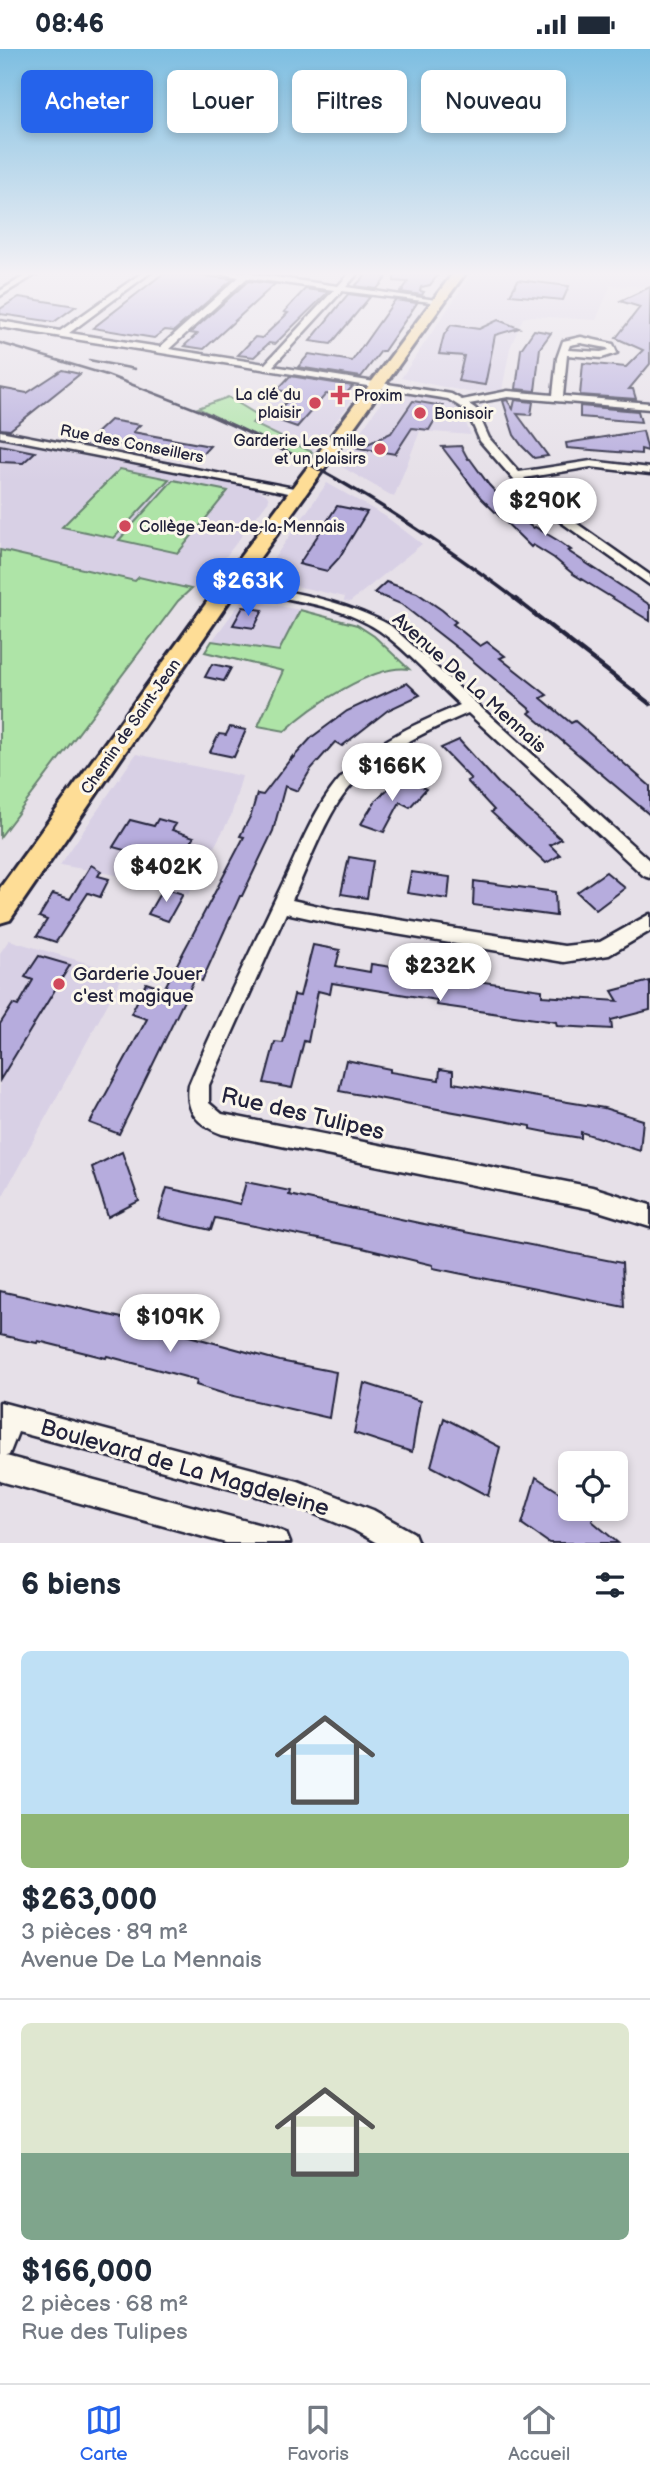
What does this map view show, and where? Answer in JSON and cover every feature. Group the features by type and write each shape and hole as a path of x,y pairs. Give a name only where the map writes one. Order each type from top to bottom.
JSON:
{"main road":[{"name":"Chemin de Saint-Jean","path":"0,911 230,584 410,342"}],"street":[{"path":"110,342 442,394 464,403 474,414 484,439 514,476 551,513 650,581"},
{"path":"162,350 171,342"},
{"path":"267,367 290,342"},
{"path":"558,398 563,352 566,343 572,342"},
{"path":"563,352 605,355 614,351 607,345 589,342"},
{"path":"464,403 502,394 650,406"},
{"name":"Rue des Conseillers","path":"0,434 299,492"},
{"path":"514,476 591,464 650,471"},
{"name":"Avenue De La Mennais","path":"230,584 332,607 369,619 401,642 650,871"},
{"name":"Rue des Tulipes","path":"470,706 394,742 349,778 322,819 281,905 199,1085 198,1107 203,1115 222,1125 592,1198 650,1216"},
{"path":"281,905 336,917 564,954 603,949 650,922"},
{"path":"0,1446 5,1416"},
{"name":"Boulevard de La Magdeleine","path":"5,1416 298,1494 363,1520 404,1543"},
{"path":"0,1468 276,1543"}],"shaded area":[{"path":"426,342 513,342 502,390 468,392 401,378"},
{"path":"296,378 351,387 355,390 347,407 312,452 251,423"},
{"path":"400,392 428,396 454,405 462,414 471,435 420,431 394,497 337,464 385,397"},
{"name":"Collège Jean-de-la-Mennais","path":"0,440 257,489 267,495 269,500 202,588 191,589 140,577 135,581 0,550"},
{"path":"327,483 385,516 422,544 350,602 344,601 345,597 260,578"},
{"path":"243,599 300,610 279,651 212,641"},
{"path":"136,754 242,776 231,816 188,895 133,878 60,865"},
{"path":"9,940 124,974 0,1201 0,953"}],"green space":[{"path":"228,397 259,416 252,423 312,452 304,460 198,408"},
{"path":"120,469 169,479 114,538 62,527"},
{"path":"173,480 228,491 178,553 119,540"},
{"path":"0,550 135,581 139,577 191,589 178,601 0,837"},
{"path":"300,610 357,625 374,636 409,669 378,673 343,689 310,710 285,731 258,726 283,671 205,652 212,641 279,651"}],"building":[{"path":"189,342 212,342 204,349 184,346"},
{"path":"251,342 277,342 269,343 254,357 238,355"},
{"path":"366,342 390,342 361,377 298,367 309,354 352,361"},
{"path":"442,342 494,342 485,385 458,381 464,356 439,354"},
{"path":"526,342 545,342 540,348 535,391 516,389 521,349"},
{"path":"624,342 650,342 650,364 629,389 633,389 636,399 580,395 583,363 626,367 643,350"},
{"path":"62,370 80,374 10,430 0,429 0,388 27,393"},
{"path":"290,376 353,386 343,397 326,394 297,427 271,418 295,393 277,390"},
{"path":"507,400 513,409 515,400 533,402 531,415 517,414 548,456 534,458 522,446 514,435 503,401"},
{"path":"413,401 443,406 429,430 412,428 395,454 359,448 391,433"},
{"path":"580,406 638,411 641,422 580,417"},
{"path":"110,420 140,425 133,432 210,446 197,460 90,439"},
{"path":"643,431 648,451 641,449 641,454 567,448 566,443"},
{"path":"0,445 35,452 23,463 0,462"},
{"path":"461,446 489,485 516,514 650,605 650,621 573,574 554,558 533,545 531,547 481,498 442,447"},
{"path":"337,506 367,512 339,558 327,571 299,564"},
{"path":"386,582 417,593 442,610 456,622 453,624 480,646 487,642 505,656 500,658 547,695 541,698 571,723 575,721 650,786 650,815 529,713 532,711 460,650 401,604 374,593"},
{"path":"243,607 263,610 254,628 233,625"},
{"path":"212,664 231,668 224,681 205,677"},
{"path":"407,683 420,695 388,710 342,746 335,742 311,769 298,791 285,786 273,831 202,981 195,978 119,1134 90,1123 147,1019 131,1014 146,983 164,989 244,837 240,836 251,815 257,794 263,795 292,757 312,737 347,711"},
{"path":"230,727 246,730 234,757 210,752 219,734 226,735"},
{"path":"459,740 499,784 561,839 550,845 560,855 546,863 491,812 494,810 467,781 471,779 441,748"},
{"path":"402,776 426,789 410,807 400,802 384,832 361,824 376,800"},
{"path":"158,819 176,824 172,830 194,837 178,865 113,847 130,820 154,826"},
{"path":"349,857 373,861 367,898 341,894"},
{"path":"91,865 101,871 98,876 109,879 100,897 88,893 56,942 37,936 47,920 39,917 53,894 70,899"},
{"path":"411,872 450,877 448,899 407,893"},
{"path":"606,872 625,888 596,910 577,892"},
{"path":"474,881 555,892 556,916 473,905"},
{"path":"163,888 183,894 168,921 148,914"},
{"path":"313,945 340,950 336,966 370,972 371,964 426,972 542,990 542,996 618,1001 612,991 650,981 650,1010 611,1020 612,1029 557,1026 556,1022 436,1005 437,1000 332,983 330,994 318,991 308,1042 304,1041 292,1088 264,1083 275,1042 283,1043 294,995 300,996"},
{"path":"39,956 70,965 0,1080 0,1024 13,1004 18,1006 33,980 25,977"},
{"path":"346,1060 390,1069 390,1072 439,1080 440,1069 453,1071 453,1083 604,1108 643,1120 640,1151 581,1132 581,1138 556,1134 531,1129 531,1126 339,1091"},
{"path":"122,1152 139,1201 108,1217 92,1167"},
{"path":"246,1182 290,1191 289,1195 622,1263 624,1307 433,1268 433,1265 362,1248 215,1218 211,1230 158,1218 167,1188 240,1204"},
{"path":"0,1291 131,1320 280,1361 336,1372 329,1418 225,1394 196,1385 197,1380 107,1356 106,1358 38,1341 37,1343 0,1335"},
{"path":"364,1383 420,1401 412,1452 354,1433"},
{"path":"444,1418 500,1447 488,1496 431,1466"},
{"path":"536,1477 558,1491 558,1521 592,1521 618,1543 549,1543 522,1524"}],"railway":[{"path":"0,343 107,375 211,415"},
{"path":"89,360 135,369"},
{"path":"207,414 289,453 367,497 406,521 517,600"},
{"path":"514,598 650,704"}],"place":[{"name":"Proxim","path":"340,395"},
{"name":"La clé du plaisir","path":"315,403"},
{"name":"Bonisoir","path":"420,413"},
{"name":"Garderie Les mille et un plaisirs","path":"380,449"},
{"name":"Collège Jean-de-la-Mennais","path":"125,526"},
{"name":"Garderie Jouer c'est magique","path":"59,984"}]}
